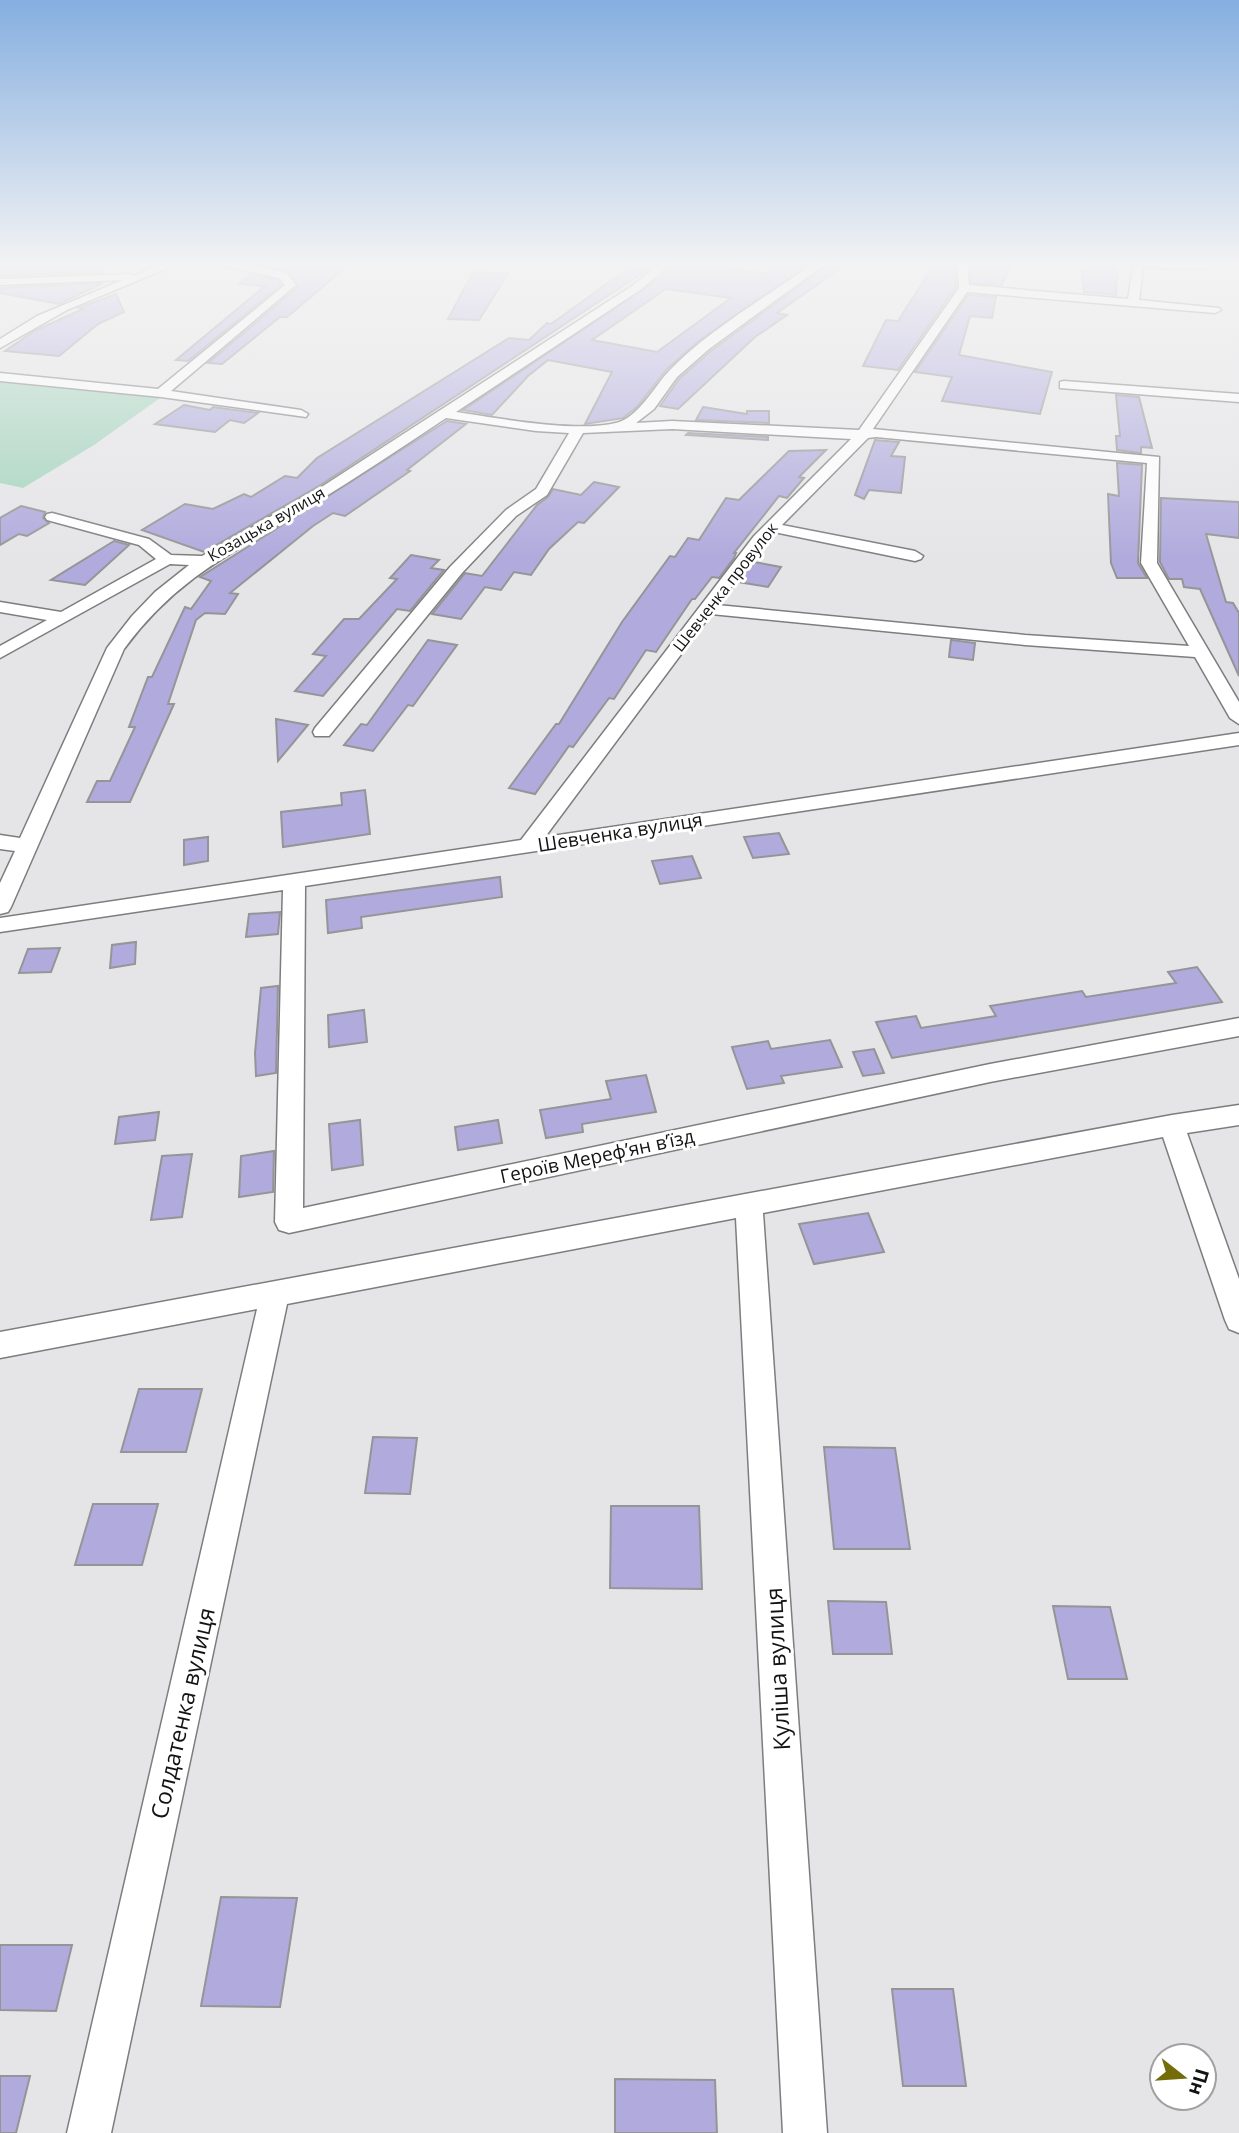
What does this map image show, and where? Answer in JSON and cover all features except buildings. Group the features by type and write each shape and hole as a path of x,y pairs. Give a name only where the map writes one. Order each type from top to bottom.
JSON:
{"street":[{"path":"161,393 199,362"},
{"name":"Козацька вулиця","path":"0,907 116,648 132,623 151,603 202,561 322,493 523,362"},
{"path":"623,426 649,405 673,374 687,362"},
{"name":"Шевченка провулок","path":"527,846 706,609 772,527 863,434 913,362"},
{"path":"0,377 161,393 301,414"},
{"path":"1064,385 1239,398"},
{"path":"443,414 536,428 623,426 876,433 1154,460 1149,563 1239,718"},
{"path":"322,732 456,570 511,513 542,492 578,429"},
{"path":"52,517 144,542 167,559"},
{"path":"772,527 915,556"},
{"path":"0,653 167,559 202,561"},
{"path":"0,607 62,617"},
{"path":"706,609 1025,640 1200,652"},
{"name":"Шевченка вулиця","path":"0,925 1239,738"},
{"path":"0,842 28,846"},
{"name":"Героїв Мерефʼян вʼїзд","path":"294,881 289,1222 990,1073 1239,1027"},
{"path":"0,1345 1172,1125 1239,1115"},
{"path":"1172,1125 1239,1320"},
{"name":"Куліша вулиця","path":"749,1205 805,2133"},
{"name":"Солдатенка вулиця","path":"89,2133 275,1293"}],"green space":[{"path":"0,379 163,396 94,445 23,488 0,483"}]}
